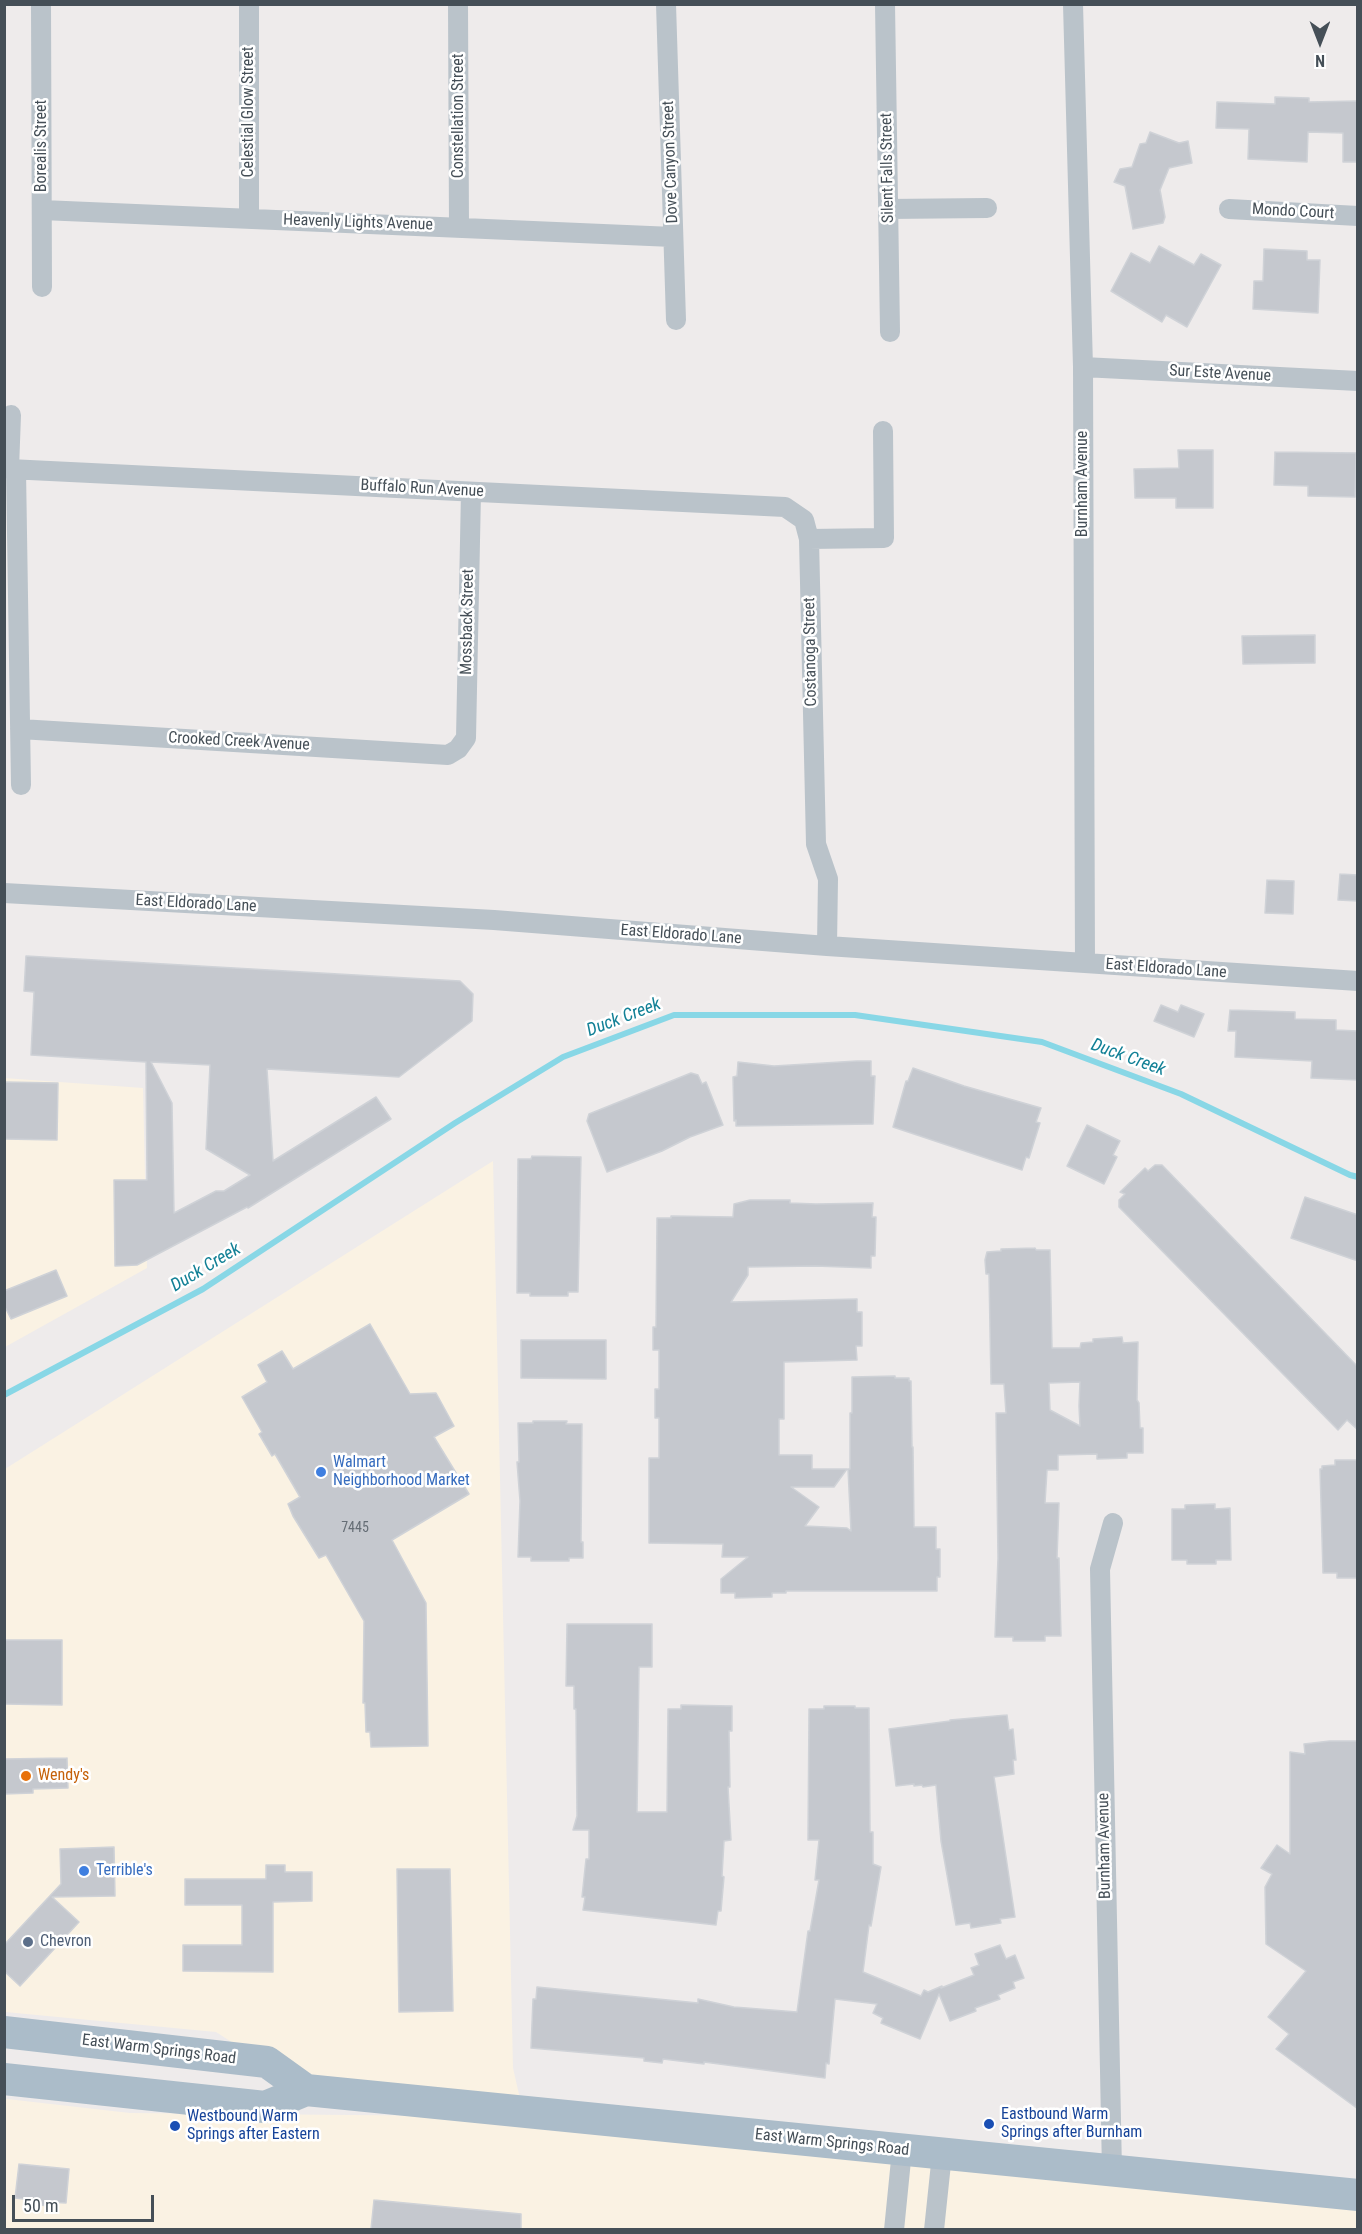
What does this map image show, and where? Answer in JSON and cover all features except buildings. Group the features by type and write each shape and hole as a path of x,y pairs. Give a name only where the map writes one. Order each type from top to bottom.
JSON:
{"main road":[{"name":"East Warm Springs Road","path":"4,2032 267,2062 306,2090"},
{"name":"East Warm Springs Road","path":"4,2079 265,2107 306,2090 1358,2195"}],"street":[{"name":"Borealis Street","path":"41,4 42,287"},
{"name":"Celestial Glow Street","path":"249,4 249,219"},
{"name":"Constellation Street","path":"458,4 459,228"},
{"name":"Dove Canyon Street","path":"666,4 676,320"},
{"name":"Silent Falls Street","path":"885,4 891,332"},
{"name":"Burnham Avenue","path":"1073,4 1083,367 1085,963"},
{"path":"888,209 987,207"},
{"name":"Mondo Court","path":"1229,209 1358,216"},
{"name":"Heavenly Lights Avenue","path":"42,210 673,237"},
{"name":"Sur Este Avenue","path":"1083,367 1358,381"},
{"path":"11,415 9,469 16,470 11,591 20,729 21,785"},
{"path":"809,539 884,538 882,431"},
{"name":"Buffalo Run Avenue","path":"16,470 785,507 804,520 809,539"},
{"name":"Mossback Street","path":"458,749 466,738 471,492"},
{"name":"Costanoga Street","path":"809,539 816,844 828,879 827,946"},
{"name":"Crooked Creek Avenue","path":"20,729 448,755 458,749"},
{"name":"East Eldorado Lane","path":"4,893 494,920 827,946 1358,981"},
{"name":"Burnham Avenue","path":"1112,2171 1100,1569 1113,1523"},
{"path":"894,2229 902,2150"},
{"path":"934,2229 942,2154"}],"shaded area":[{"path":"4,1078 143,1088 147,1268 5,1347"},
{"path":"493,1161 513,2068 523,2112 306,2090 216,2032 5,2012 5,1469"},
{"path":"7,2099 130,2113 572,2117 1358,2194 1357,2230 5,2230 4,2101"}],"waterway":[{"name":"Duck Creek","path":"4,1395 203,1289 455,1123 563,1057 674,1015 855,1015 1042,1042 1181,1094 1358,1177"}],"place":[{"name":"Walmart Neighborhood Market","path":"321,1472"},
{"name":"Wendy's","path":"26,1776"},
{"name":"Terrible's","path":"84,1871"},
{"name":"Chevron","path":"28,1942"},
{"name":"Eastbound Warm Springs after Burnham","path":"989,2124"},
{"name":"Westbound Warm Springs after Eastern","path":"175,2126"}]}
